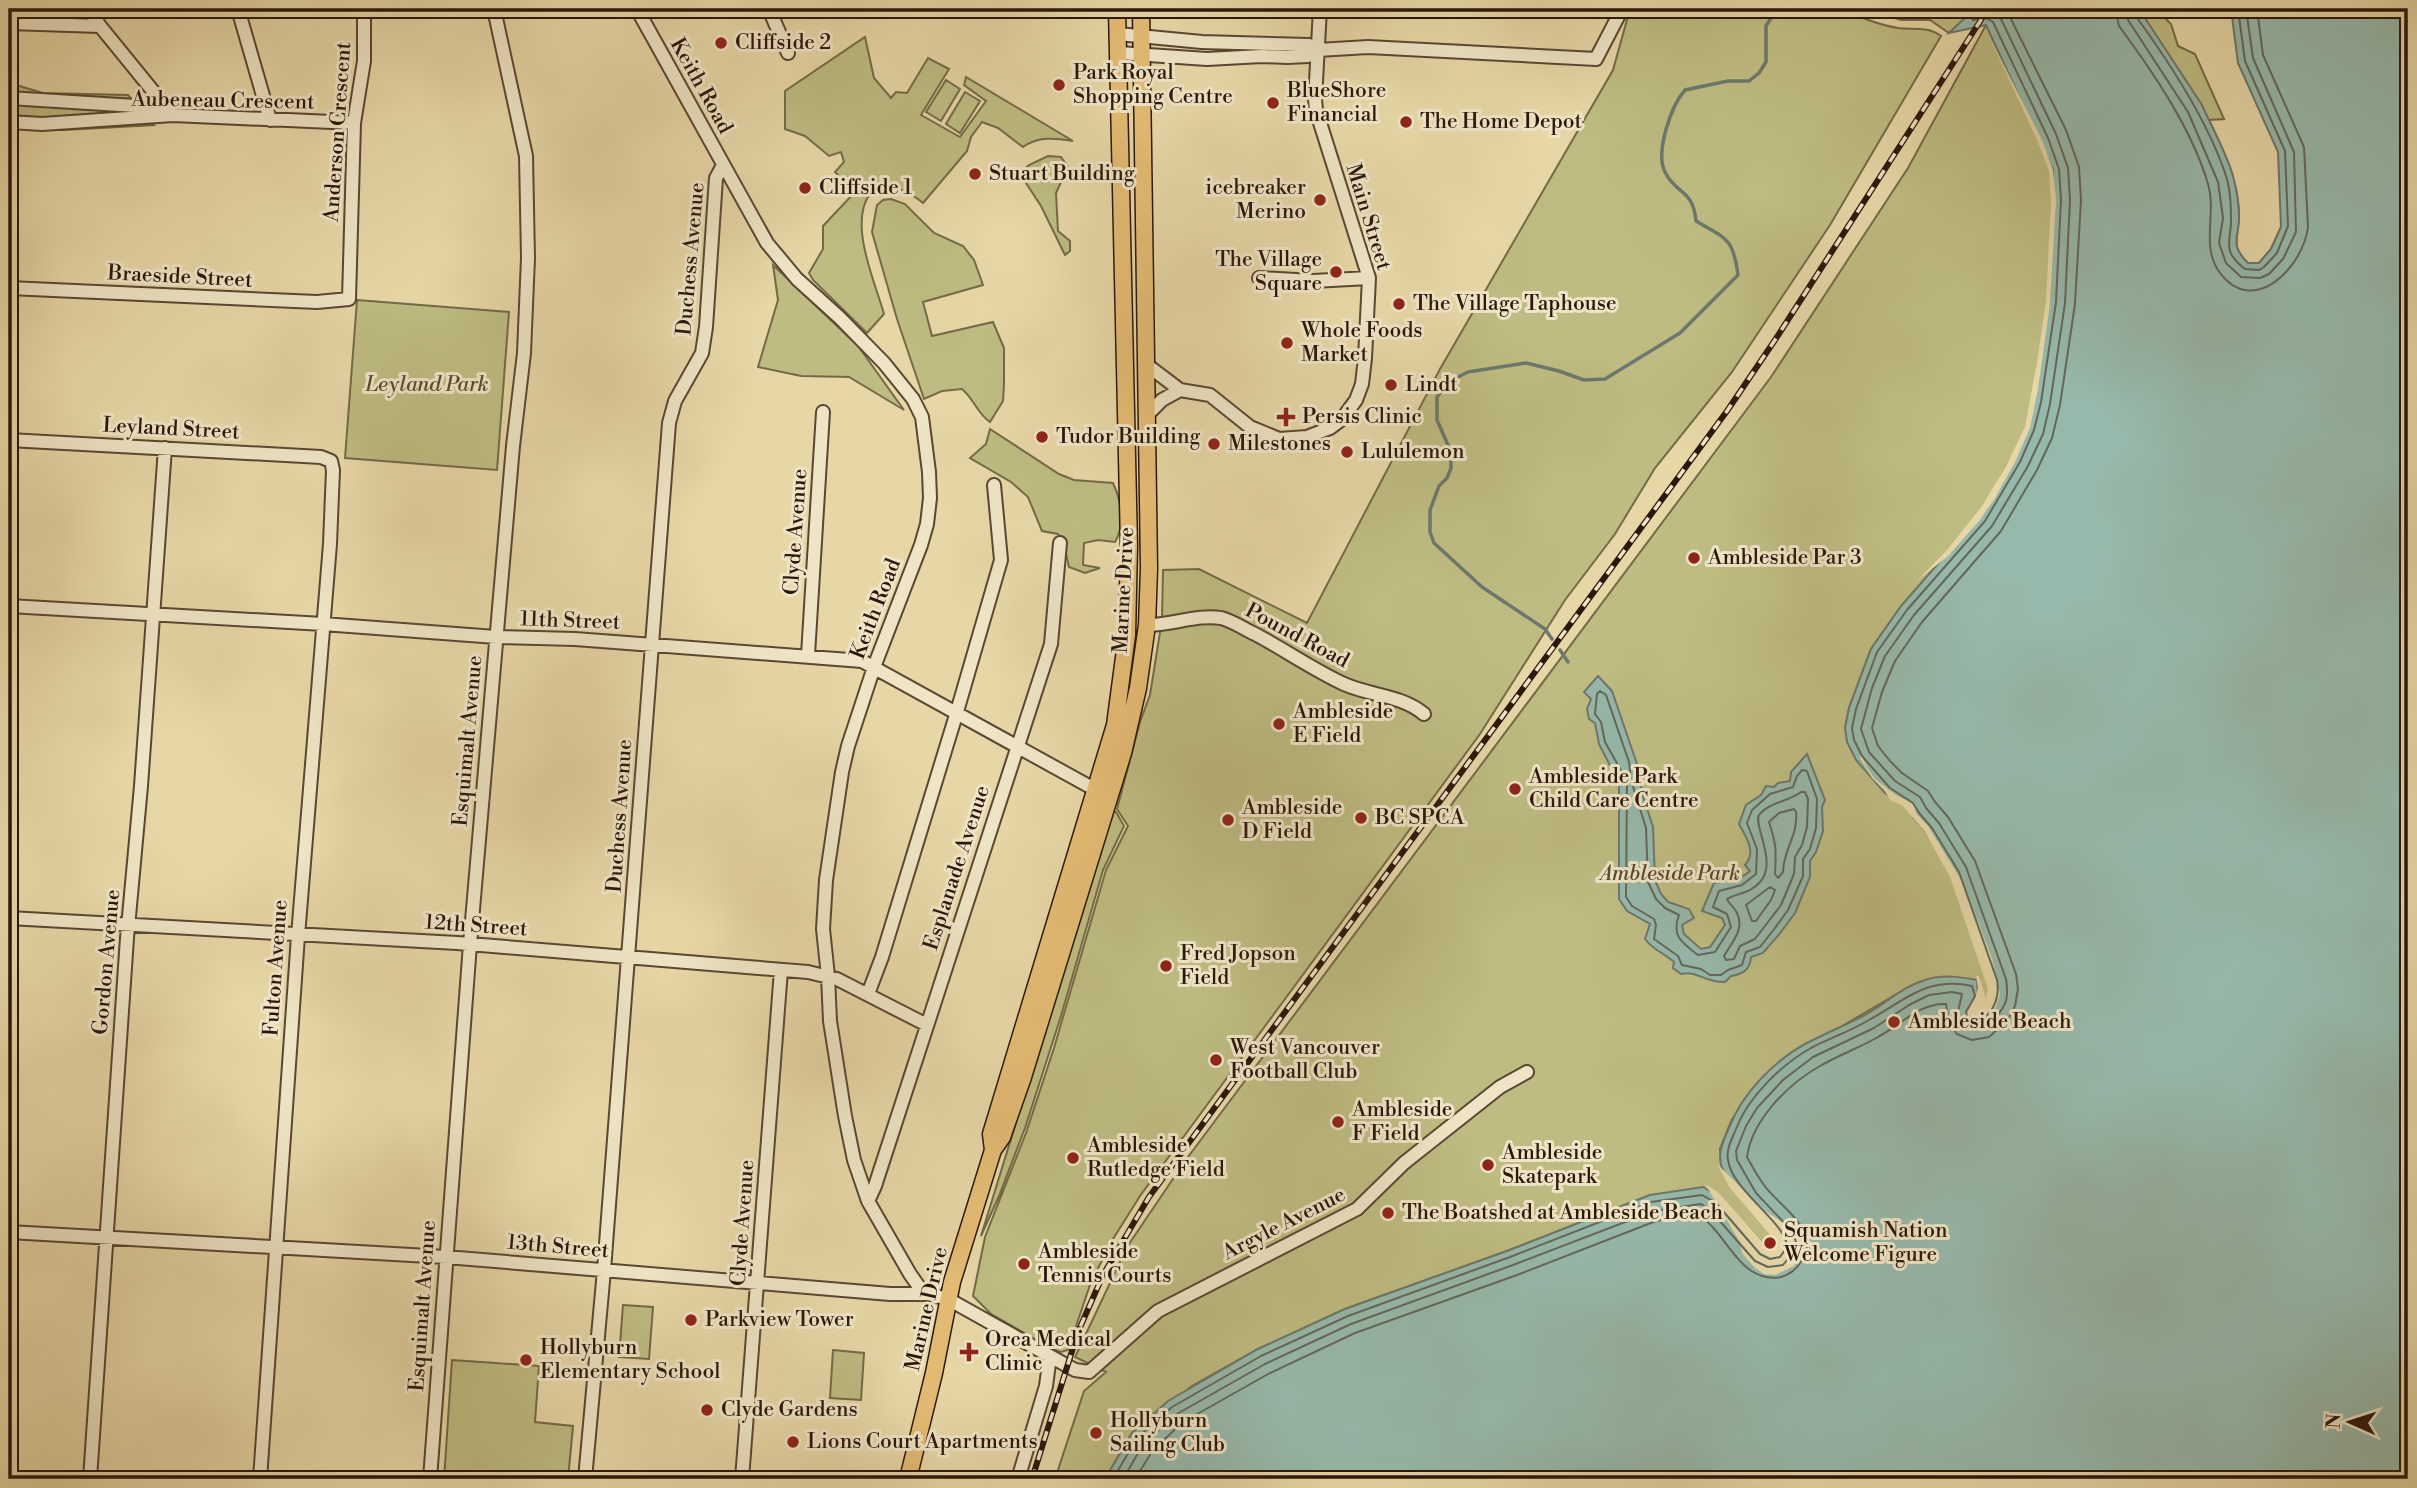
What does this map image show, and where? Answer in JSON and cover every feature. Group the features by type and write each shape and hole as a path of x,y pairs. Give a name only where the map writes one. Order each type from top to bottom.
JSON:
{"main road":[{"name":"Marine Drive","path":"993,1150 991,1134 1096,790 1120,701 1128,610 1129,511 1117,9"},
{"name":"Marine Drive","path":"908,1479 934,1373 948,1299 993,1150 1002,1138 1023,1077 1108,807 1138,688 1147,625 1149,569 1141,9"},
{"path":"1128,610 1147,625"}],"street":[{"path":"89,9 170,112"},
{"path":"238,9 270,120"},
{"name":"Anderson Crescent","path":"349,299 354,123 365,61 364,9"},
{"name":"Esquimalt Avenue","path":"430,1479 470,944 513,446 524,353 528,258 526,156 494,9"},
{"name":"Keith Road","path":"637,9 753,222 777,258 884,363 913,399 922,417 930,498 926,524 921,545 874,667 848,746 826,880 823,929 830,1021 854,1160 868,1201 910,1274 925,1294"},
{"path":"769,9 788,53"},
{"name":"Main Street","path":"1147,365 1180,390 1210,395 1250,428 1279,439 1307,438 1330,428 1348,412 1356,400 1362,384 1369,278 1317,110 1315,99 1320,9"},
{"path":"1118,34 1202,42 1308,45 1318,50 1368,47 1596,59 1622,9"},
{"path":"9,23 100,26"},
{"path":"1119,53 1207,59 1308,57 1318,50"},
{"name":"Aubeneau Crescent","path":"9,98 270,120 354,123"},
{"name":"Aubeneau Crescent","path":"9,122 42,124 170,112"},
{"name":"Duchess Avenue","path":"585,1479 604,1270 669,424 675,401 702,353 716,178 723,165"},
{"path":"1259,278 1313,281 1369,278"},
{"name":"Braeside Street","path":"9,288 317,302 349,299"},
{"path":"1148,414 1162,400 1180,390"},
{"name":"Clyde Avenue","path":"808,655 823,412"},
{"name":"Leyland Street","path":"9,440 321,457 331,461"},
{"name":"Gordon Avenue","path":"90,1479 164,448"},
{"name":"Fulton Avenue","path":"260,1479 298,936 330,544 333,470 331,461"},
{"path":"868,995 956,715 1000,560 994,485"},
{"name":"Esplanade Avenue","path":"868,1201 1051,644 1060,542"},
{"name":"11th Street","path":"9,606 496,637 652,644 862,661 1096,790"},
{"name":"Pound Road","path":"1147,625 1202,617 1224,619 1295,655 1344,684 1399,700 1424,714"},
{"name":"12th Street","path":"9,918 470,944 828,975 927,1026"},
{"name":"Clyde Avenue","path":"742,1479 781,970"},
{"name":"Argyle Avenue","path":"1085,1372 1093,1369 1158,1311 1357,1209 1404,1163 1500,1087 1527,1072"},
{"name":"13th Street","path":"9,1232 446,1257 890,1294 925,1294 948,1299 967,1308 1075,1370 1085,1372"},
{"path":"1018,1479 1046,1386 1050,1356"}],"green space":[{"path":"1630,9 1841,9 1884,25 1926,30 1941,36 1830,225 1732,372 1655,468 1615,534 1565,600 1480,734 1140,1196 1113,1239 1091,1282 1068,1350 1061,1352 1052,1349 991,1314 973,1296 985,1237 1026,1133 1106,870 1128,826 1117,809 1150,695 1162,620 1163,570 1199,569 1307,623 1440,369 1613,70"},
{"path":"1866,9 1928,9 1967,17 1949,33 1930,20 1901,20"},
{"path":"2111,9 2156,9 2171,24 2178,46 2195,54 2224,119 2209,120 2230,168 2237,193 2239,219 2236,242 2242,257 2248,263 2259,263 2271,249 2281,227 2265,305"},
{"name":"Ambleside Park","path":"1986,25 2053,72 2049,301 2028,428 1979,517 1901,606 1871,649 1849,708 1845,728 1926,832 1953,875 1991,982 1987,1004 1902,991 1844,1025 1732,1119 1720,1149 1721,1165 1781,1245 1771,1252 1650,1195 1507,1251 1345,1309 1258,1349 1192,1386 1132,1433 1105,1479 1055,1479 1084,1391 1106,1372 1075,1357 1127,1247 1185,1161 1771,377 1908,168"},
{"path":"865,37 874,78 891,98 896,92 907,93 928,58 949,69 921,115 960,137 986,101 964,85 966,77 1073,141 1041,139 1023,147 998,128 982,122 971,137 967,151 923,203 900,189 874,189 864,206 862,236 884,314 867,333 809,273 823,249 823,226 855,192 835,172 844,162 841,152 829,156 805,136 785,129 785,91"},
{"path":"946,80 960,89 941,121 926,112"},
{"path":"9,83 43,93 128,95 154,125 63,130 9,126"},
{"path":"965,92 980,101 960,133 946,124"},
{"path":"1048,156 1061,157 1068,167 1056,193 1058,231 1070,241 1070,251 1065,255 1041,206 1022,177 1017,176 1029,165"},
{"path":"891,199 905,204 934,233 963,246 974,260 983,285 923,302 932,336 993,322 1004,348 1004,384 1003,401 990,422 962,389 942,391 924,399 872,232 877,205 883,200"},
{"path":"773,265 858,346 904,410 849,377 801,376 758,367 778,300"},
{"name":"Leyland Park","path":"357,300 509,312 497,470 345,458"},
{"path":"990,429 1059,474 1074,480 1113,483 1122,513 1121,528 1115,542 1098,540 1084,543 1083,565 1100,568 1085,573 1069,567 1064,545 1058,534 1042,531 1028,497 1011,482 970,458 986,444"},
{"path":"1112,812 1116,812 1124,826 1103,870 1025,1128 981,1236"},
{"path":"623,1305 653,1307 649,1359 619,1357"},
{"path":"833,1350 864,1353 861,1400 830,1398"},
{"path":"452,1360 539,1366 535,1422 573,1426 568,1479 444,1479"}],"water":[{"path":"1928,9 2139,9 2202,105 2220,142 2232,171 2237,194 2237,247 2248,263 2259,263 2271,249 2281,227 2278,152 2238,63 2231,9 2408,9 2408,1479 1105,1479 1132,1433 1168,1401 1258,1349 1345,1309 1507,1251 1650,1195 1703,1187 1720,1197 1771,1252 1781,1245 1730,1183 1720,1159 1722,1145 1735,1115 1751,1090 1772,1068 1795,1050 1865,1015 1901,991 1925,980 1958,977 1977,980 1979,1013 1992,989 1953,875 1908,807 1885,793 1856,760 1847,742 1845,728 1849,708 1871,649 1901,606 1979,517 2028,428 2049,301 2053,170 1986,25 1949,33 1966,17 1947,18 1938,11"},
{"path":"1598,676 1612,691 1636,761 1653,827 1655,880 1668,902 1689,909 1694,918 1682,925 1684,934 1701,949 1710,947 1725,925 1722,918 1702,911 1714,883 1739,879 1750,871 1745,865 1750,855 1749,844 1739,824 1746,805 1761,795 1766,786 1774,787 1778,783 1790,781 1791,772 1807,754 1825,800 1822,807 1823,831 1810,861 1810,877 1795,913 1781,932 1763,953 1751,957 1745,971 1731,976 1725,982 1681,974 1673,968 1674,962 1645,939 1650,924 1627,911 1619,899 1619,783 1599,744 1595,723 1589,719 1587,709 1591,699 1584,692"}],"pier":[{"path":"1987,32 2042,140 2053,170 2056,200 2050,304 2030,428 2015,462 1979,521 1948,556 1917,581 1948,549 1982,506 2025,427 2046,301 2051,199 2049,171"},
{"path":"1861,754 1875,779 1896,795 1914,804 1916,813 1928,826 1963,883 1992,958 2000,994 1996,1007 1980,1024 1972,1025 1962,1017 1976,995 1976,976 1979,976 1986,999 1988,989 1950,877 1925,832 1903,806 1890,800 1872,778 1860,758"},
{"path":"1717,1164 1765,1211 1800,1233 1801,1253 1794,1266 1775,1275 1764,1274 1742,1253 1740,1242 1705,1184 1718,1192 1768,1248 1775,1247 1777,1243 1730,1188"}],"waterway":[{"path":"1552,639 1545,629 1482,587 1434,543 1430,532 1430,510 1439,486 1447,478 1451,468 1451,452 1437,420 1437,397 1450,381 1468,372 1526,363 1584,380 1605,379 1680,333 1738,275 1734,253 1726,240 1696,221 1688,197 1674,185 1665,172 1662,163 1663,141 1670,118 1685,90 1728,81 1749,81 1759,73 1766,62 1766,26 1773,15 1782,9"},
{"path":"1844,9 1849,10"},
{"path":"1870,9 1878,9"},
{"path":"1560,650 1568,662"}],"railway":[{"path":"1032,1479 1078,1332 1103,1275 1149,1197 1727,411 1988,9"}],"place":[{"name":"Cliffside 2","path":"721,43"},
{"name":"Park Royal Shopping Centre","path":"1059,85"},
{"name":"BlueShore Financial","path":"1273,103"},
{"name":"The Home Depot","path":"1406,122"},
{"name":"Stuart Building","path":"975,174"},
{"name":"Cliffside 1","path":"805,188"},
{"name":"icebreaker Merino","path":"1320,200"},
{"name":"The Village Square","path":"1336,272"},
{"name":"The Village Taphouse","path":"1399,304"},
{"name":"Whole Foods Market","path":"1287,343"},
{"name":"Lindt","path":"1391,385"},
{"name":"Persis Clinic","path":"1286,417"},
{"name":"Tudor Building","path":"1042,437"},
{"name":"Milestones","path":"1214,444"},
{"name":"Lululemon","path":"1347,452"},
{"name":"Ambleside Par 3","path":"1694,558"},
{"name":"Ambleside E Field","path":"1279,724"},
{"name":"Ambleside Park Child Care Centre","path":"1515,789"},
{"name":"BC SPCA","path":"1361,818"},
{"name":"Ambleside D Field","path":"1228,820"},
{"name":"Fred Jopson Field","path":"1166,966"},
{"name":"Ambleside Beach","path":"1894,1022"},
{"name":"West Vancouver Football Club","path":"1216,1060"},
{"name":"Ambleside F Field","path":"1338,1122"},
{"name":"Ambleside Rutledge Field","path":"1073,1158"},
{"name":"Ambleside Skatepark","path":"1488,1165"},
{"name":"The Boatshed at Ambleside Beach","path":"1388,1213"},
{"name":"Squamish Nation Welcome Figure","path":"1770,1243"},
{"name":"Ambleside Tennis Courts","path":"1024,1264"},
{"name":"Parkview Tower","path":"691,1320"},
{"name":"Orca Medical Clinic","path":"969,1352"},
{"name":"Hollyburn Elementary School","path":"526,1360"},
{"name":"Clyde Gardens","path":"707,1410"},
{"name":"Hollyburn Sailing Club","path":"1096,1433"},
{"name":"Lions Court Apartments","path":"793,1442"}]}
